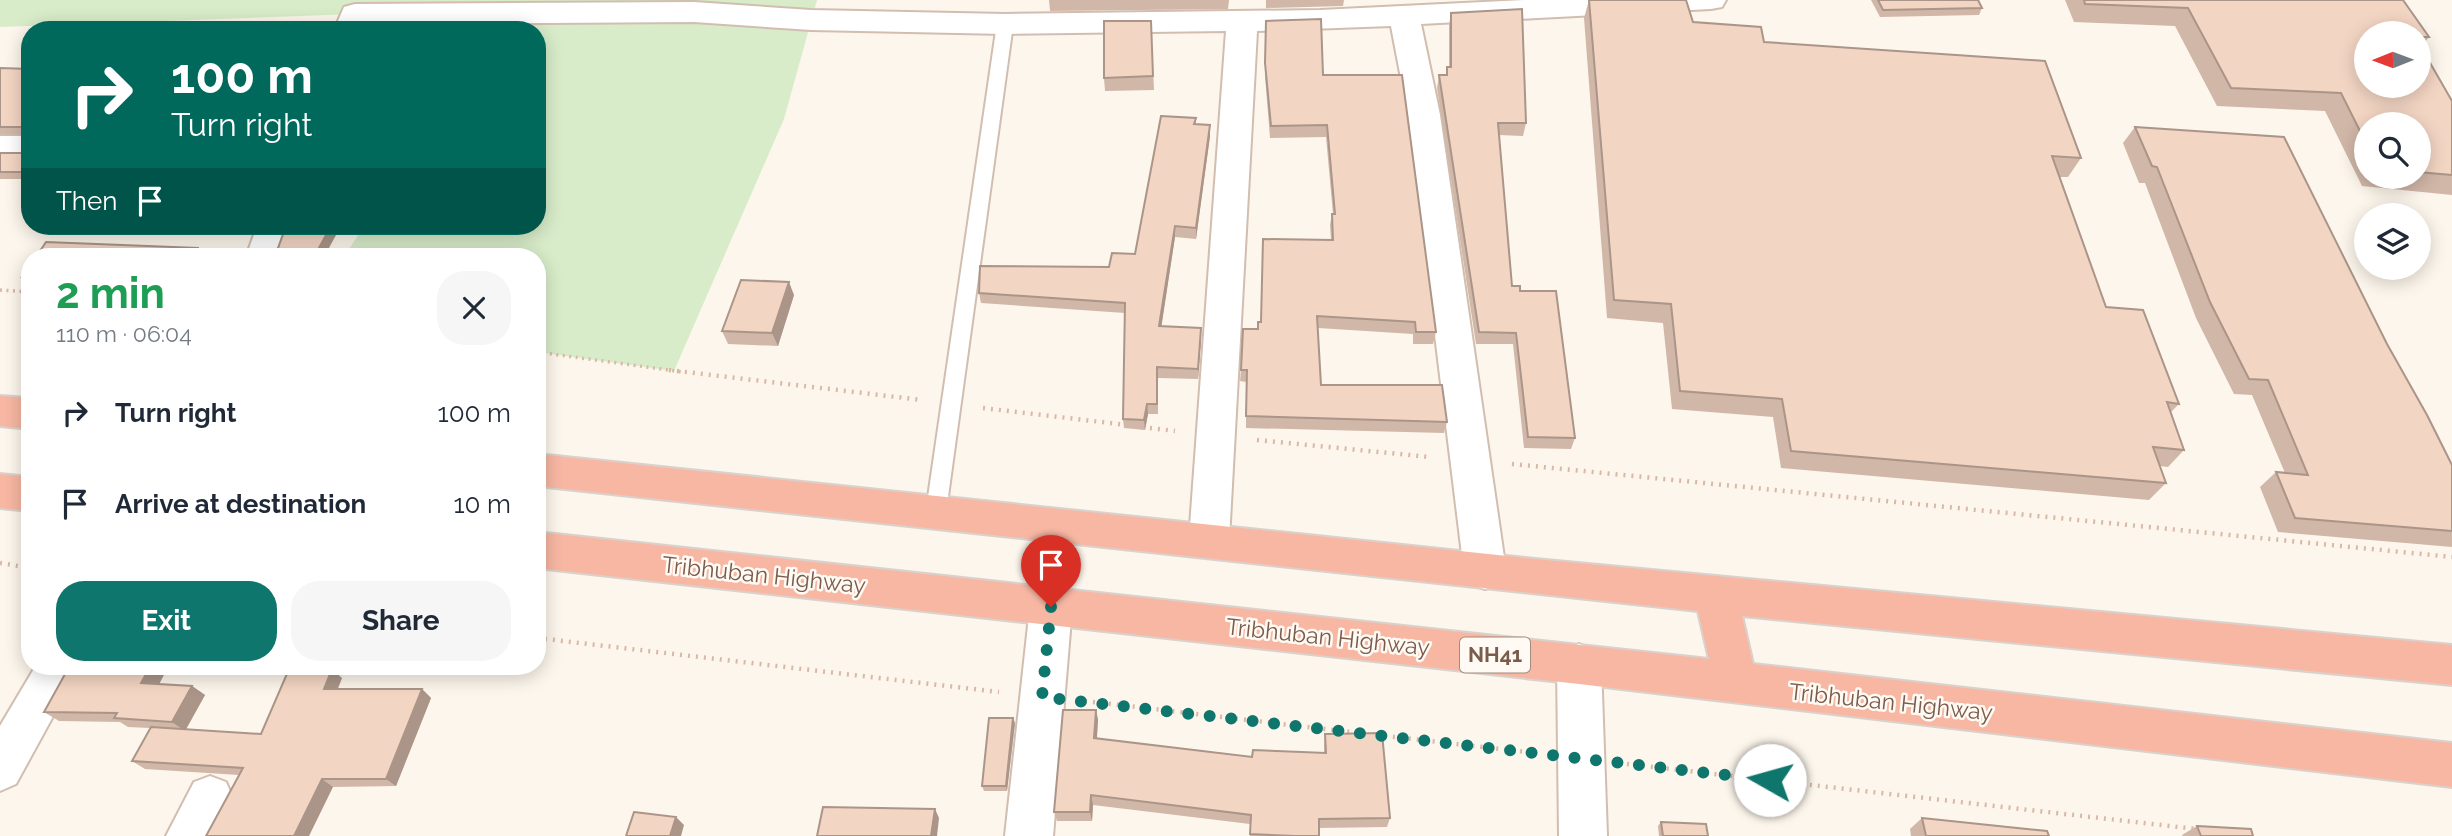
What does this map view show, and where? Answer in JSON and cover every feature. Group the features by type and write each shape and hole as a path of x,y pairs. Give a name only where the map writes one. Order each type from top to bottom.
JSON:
{"highway":[{"path":"0,411 21,413"},
{"path":"546,471 1716,595 2452,665"},
{"path":"0,491 21,493"},
{"name":"Tribhuban Highway","path":"546,551 1578,664 2452,765"},
{"path":"1716,595 1736,684"}],"street":[{"path":"352,21 355,14 694,12 811,20 1005,24 1404,16 1711,0"},
{"path":"1404,16 1424,115 1485,570"},
{"path":"1209,540 1242,20"},
{"path":"0,147 21,147"},
{"path":"1029,836 1051,607"},
{"path":"1578,664 1583,836"},
{"path":"0,769 53,675"}],"lane":[{"path":"936,511 1005,24"}],"path":[{"path":"0,289 21,291"},
{"path":"0,564 21,567"},
{"path":"546,639 2200,830"}],"green space":[{"path":"0,0 817,0 784,119 674,371 546,353 546,248 350,248 358,235 546,235 546,21 500,21 504,14 355,14 164,21 21,21 21,26 0,27"}],"building":[{"path":"1589,0 1686,0 1693,22 1761,27 1764,42 2045,61 2081,158 2052,156 2106,307 2143,310 2179,404 2167,402 2184,450 2153,447 2166,483 1791,451 1782,399 1680,391 1671,304 1614,300"},
{"path":"1878,0 1978,0 1982,8 1883,10"},
{"path":"2084,0 2403,0 2418,21 2354,21 2354,98 2431,98 2431,65 2452,101 2452,175 2431,173 2431,112 2354,112 2354,119 2341,93 2231,88 2188,8 2085,4"},
{"path":"1522,9 1526,123 1498,123 1512,286 1520,286 1520,291 1556,291 1575,438 1528,437 1516,333 1479,332 1439,75 1447,75 1447,67 1451,67 1451,13"},
{"path":"1321,19 1323,75 1402,75 1436,332 1416,332 1415,322 1317,316 1321,385 1442,385 1447,422 1246,416 1247,370 1241,370 1243,329 1258,329 1258,322 1261,322 1263,239 1333,240 1332,214 1335,214 1327,125 1271,126 1265,63 1266,21"},
{"path":"1104,21 1151,21 1153,76 1104,78"},
{"path":"0,68 21,69 21,127 0,127"},
{"path":"1161,116 1196,118 1194,124 1210,125 1196,228 1175,226 1159,326 1201,328 1198,369 1157,367 1157,404 1147,404 1144,420 1123,419 1125,303 979,293 980,266 1109,267 1112,253 1135,254"},
{"path":"2135,127 2284,137 2354,280 2452,465 2452,531 2295,518 2276,472 2308,475 2268,380 2249,379 2210,302 2157,167 2152,166"},
{"path":"0,153 21,153 21,172 0,172"},
{"path":"283,235 326,235 319,248 278,248"},
{"path":"46,242 198,248 42,248"},
{"path":"741,280 789,282 772,333 722,331"},
{"path":"65,675 146,675 141,683 192,686 172,722 114,718 117,713 44,712"},
{"path":"286,675 330,675 324,689 422,689 386,779 322,779 294,836 206,836 243,768 132,761 151,727 261,734"},
{"path":"1063,710 1096,710 1094,738 1252,757 1253,750 1326,753 1325,734 1382,733 1390,818 1319,819 1319,836 1295,836 1250,834 1251,815 1091,795 1090,812 1054,812"},
{"path":"989,718 1013,718 1006,786 982,786"},
{"path":"823,807 935,809 931,836 817,836"},
{"path":"634,812 676,817 670,836 626,836"},
{"path":"1922,818 2047,831 2049,836 1926,836"},
{"path":"1661,822 1706,824 1708,836 1663,836"},
{"path":"2197,826 2251,829 2253,836 2201,836"}],"route":[{"path":"1051,607 1042,697 1770,780"}]}
